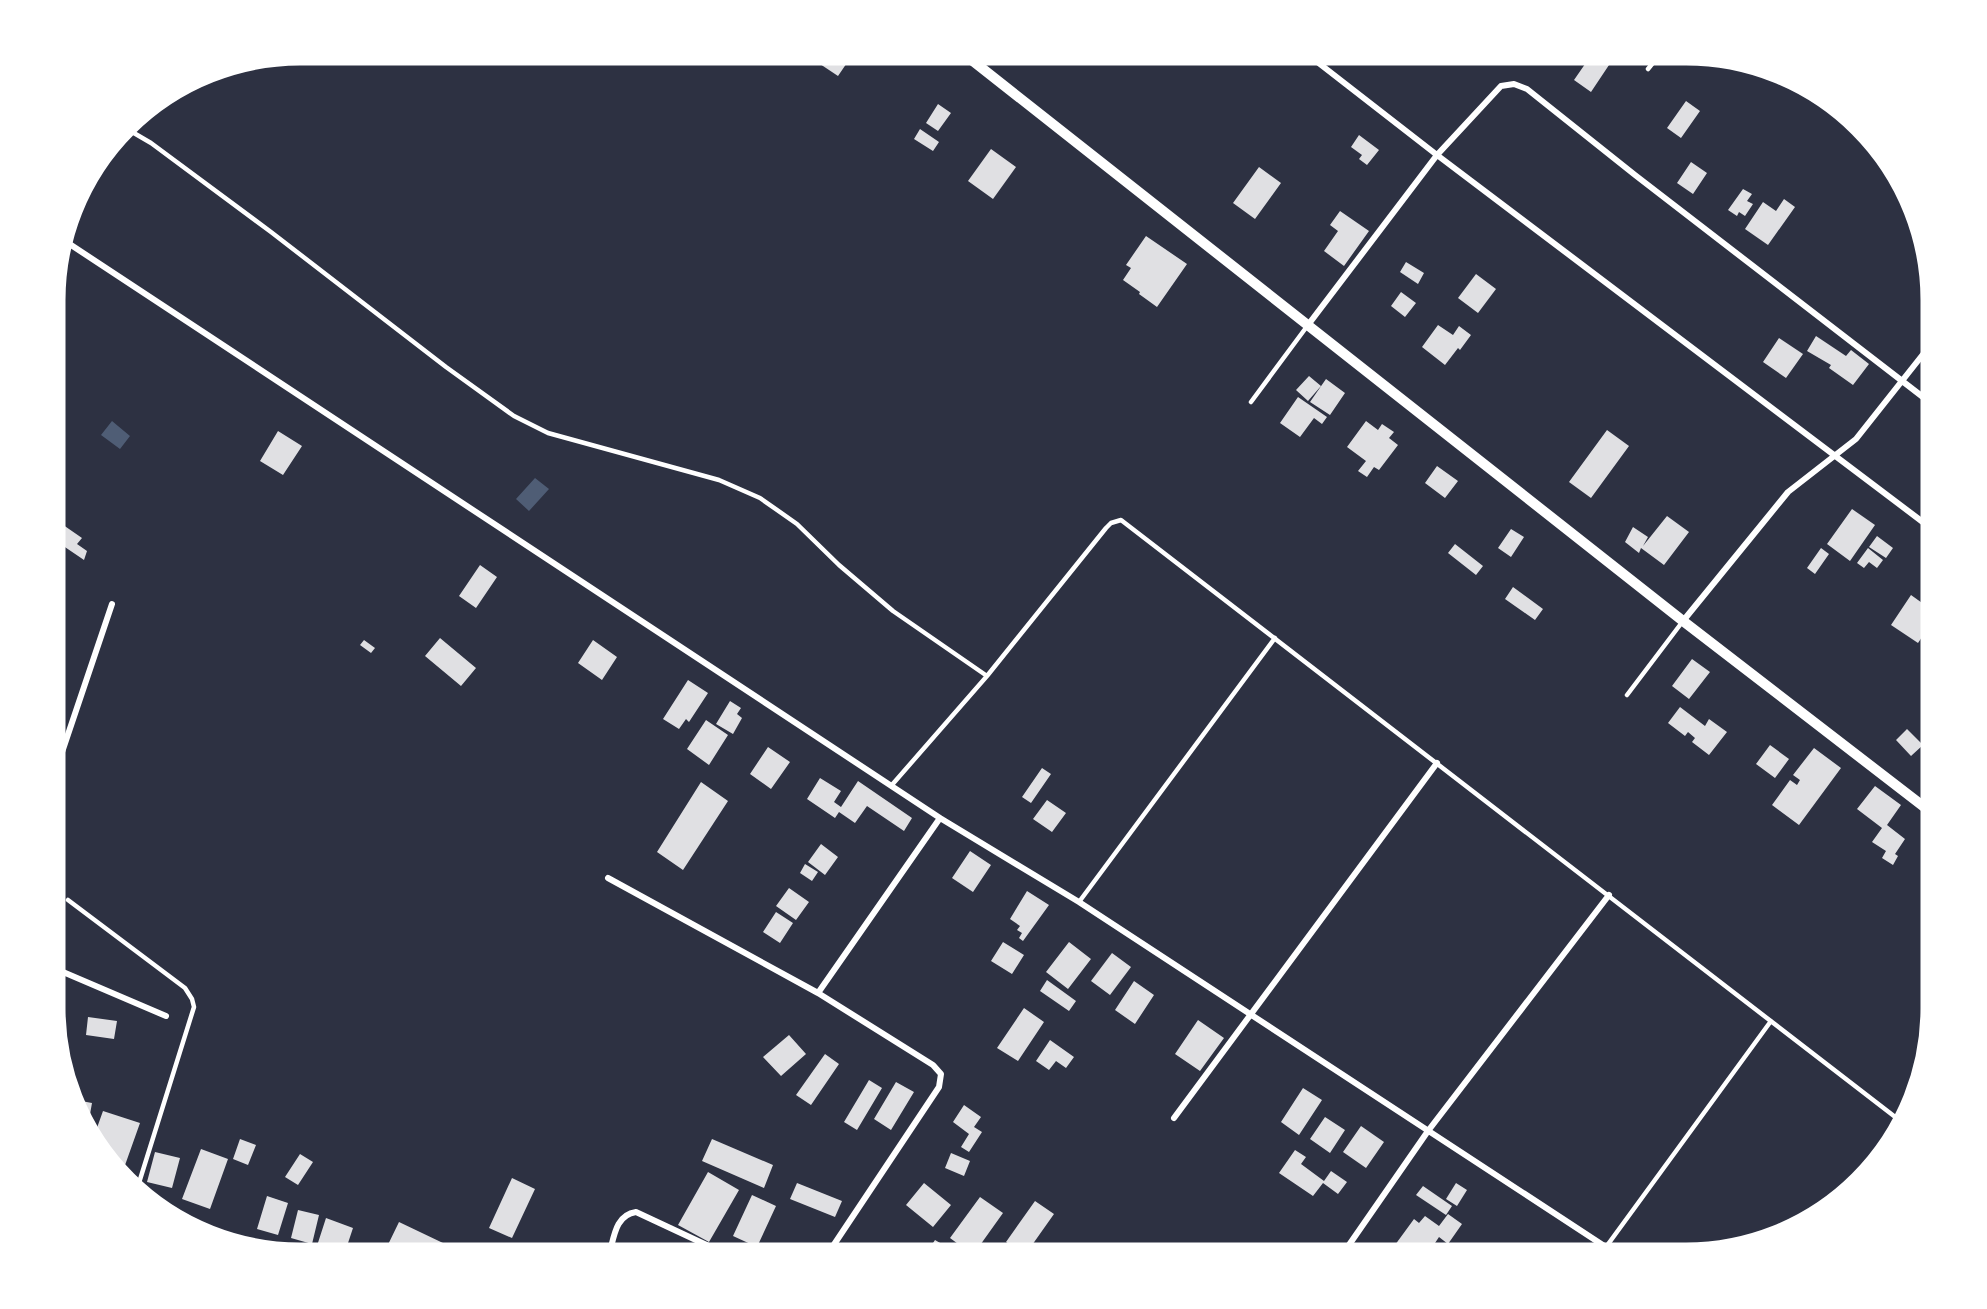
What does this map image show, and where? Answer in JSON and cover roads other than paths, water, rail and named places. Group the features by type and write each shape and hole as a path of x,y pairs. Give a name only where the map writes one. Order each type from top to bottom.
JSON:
{"street":[{"path":"977,64 1683,621 1922,805"},
{"path":"1320,64 1922,521"},
{"path":"1308,325 1437,155 1501,86 1514,84 1527,89 1922,396"},
{"path":"71,246 940,818 1079,902 1603,1244"},
{"path":"1683,621 1788,492 1856,439 1922,356"},
{"path":"64,746 112,604"},
{"path":"1174,1118 1437,763"},
{"path":"818,993 940,818"},
{"path":"608,878 818,993 933,1065 941,1074 939,1087 834,1244"},
{"path":"1350,1244 1428,1131 1608,895"},
{"path":"64,972 166,1016"},
{"path":"612,1244 620,1219 636,1212 705,1244"}],"lane":[{"path":"1648,69 1652,64"},
{"path":"135,133 207,184 446,367 514,416 548,433 719,480 760,498 797,524 839,565 893,611 987,676"},
{"path":"1251,402 1308,325"},
{"path":"891,786 987,676 1106,528 1121,520 1896,1117"},
{"path":"1627,695 1683,621"},
{"path":"1079,902 1275,638"},
{"path":"68,900 185,988 192,999 194,1007 140,1181"},
{"path":"1607,1244 1771,1021"}],"water":[{"path":"112,421 130,436 120,449 101,435"},
{"path":"535,478 549,489 529,511 516,499"}]}
